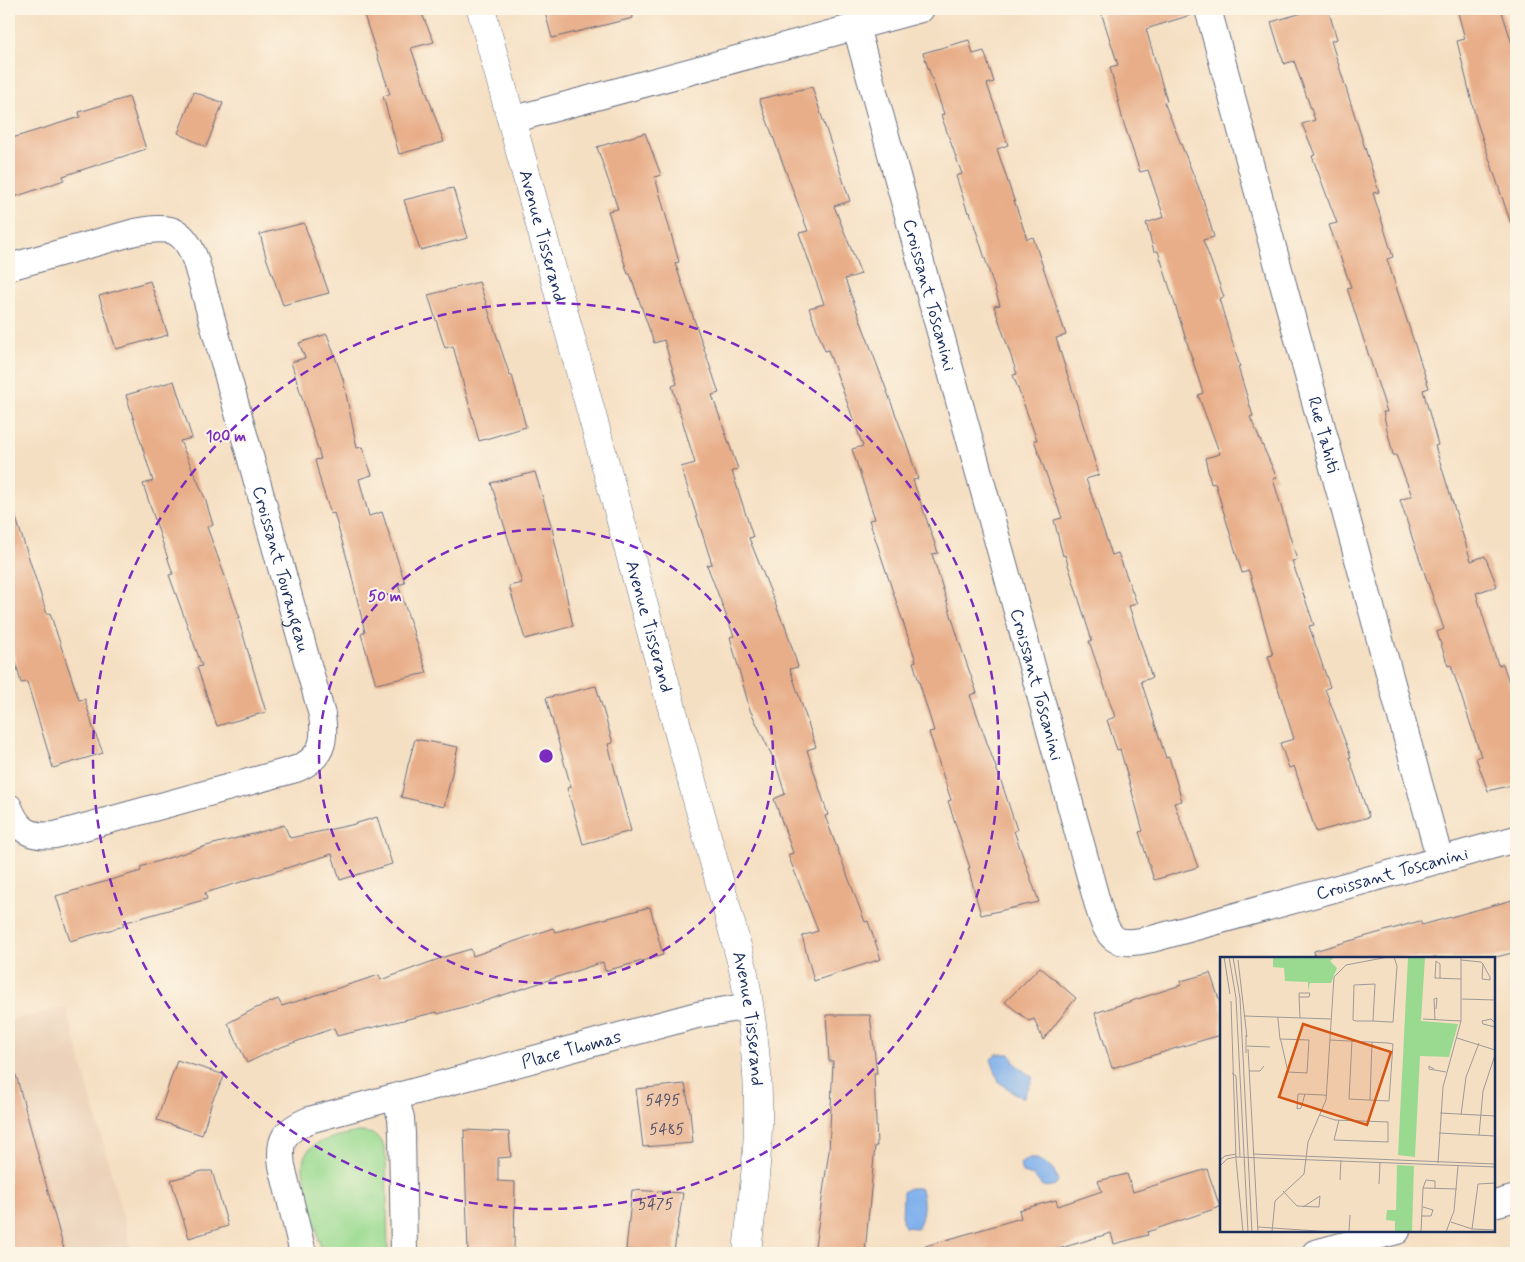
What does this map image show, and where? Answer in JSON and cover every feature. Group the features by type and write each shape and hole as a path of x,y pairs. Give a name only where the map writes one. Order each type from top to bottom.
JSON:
{"street":[{"name":"Avenue Tisserand","path":"481,9 744,976 757,1071 758,1106 753,1198 747,1253"},
{"path":"511,120 921,9"},
{"name":"Rue Tahiti","path":"1208,9 1440,860"},
{"name":"Croissant Toscanini","path":"856,27 1099,909 1109,933 1117,941 1127,944 1145,940 1516,839"},
{"name":"Croissant Tourangeau","path":"9,267 135,232 167,229 177,232 187,240 196,262 323,724 323,741 319,751 311,761 296,769 55,836 44,836 27,832 18,825 9,807"},
{"name":"Place Thomas","path":"303,1253 280,1152 282,1141 287,1132 298,1125 309,1120 697,1015 749,1006"},
{"path":"395,1097 401,1118 402,1133 404,1253"},
{"path":"1495,1204 1516,1198"},
{"path":"1315,1253 1393,1232"}],"shaded area":[{"path":"66,1007 133,1253 9,1253 9,1021"}],"green space":[{"path":"357,1132 375,1135 384,1146 386,1159 388,1253 322,1253 303,1170 304,1158 306,1153 317,1144 330,1138"}],"water":[{"path":"997,1054 1010,1054 1015,1064 1033,1078 1023,1099 999,1082 991,1059"},
{"path":"1027,1159 1037,1159 1053,1168 1058,1181 1055,1185 1046,1187 1040,1184 1034,1176 1022,1173 1020,1164"},
{"path":"909,1188 920,1188 923,1197 922,1214 917,1228 905,1227 902,1221 903,1192"}],"building":[{"path":"362,9 420,9 434,42 411,48 444,142 399,154 383,96 390,94"},
{"path":"544,9 632,9 633,18 552,38"},
{"path":"1100,9 1193,9 1194,14 1146,29 1167,101 1164,102 1202,196 1214,237 1203,240 1224,297 1219,299 1253,416 1250,417 1277,478 1273,479 1297,560 1292,561 1314,625 1309,626 1330,687 1325,689 1351,757 1349,757 1369,817 1316,832 1294,766 1289,768 1280,743 1294,739 1268,656 1273,655 1249,571 1242,573 1215,483 1211,484 1205,458 1220,454 1198,395 1203,393 1158,251 1154,251 1146,223 1164,217 1148,170 1140,172 1123,121 1110,67 1118,65"},
{"path":"1316,9 1328,9 1337,39 1331,41 1379,192 1373,193 1393,257 1387,259 1429,388 1423,390 1438,445 1435,446 1471,561 1485,556 1497,586 1476,593 1498,665 1503,664 1516,704 1516,784 1488,791 1476,758 1481,756 1451,665 1448,666 1437,632 1444,629 1400,500 1412,496 1396,455 1393,455 1383,412 1387,412 1347,288 1351,287 1329,225 1337,223 1312,156 1315,155 1302,124 1315,120 1294,61 1284,64 1271,22"},
{"path":"1457,9 1501,9 1516,56 1516,223 1511,224 1476,119 1457,41 1465,39"},
{"path":"969,40 973,54 984,51 994,82 987,84 1008,145 997,149 1027,239 1033,237 1066,335 1056,338 1099,475 1086,479 1112,555 1118,553 1137,604 1129,606 1152,678 1141,681 1166,758 1169,757 1182,801 1174,803 1198,867 1154,880 1139,832 1143,831 1120,749 1117,750 1107,720 1115,717 1089,641 1092,641 1065,555 1063,556 1054,520 1062,518 1034,440 1037,440 1013,375 1017,374 994,306 1000,305 970,212 968,213 956,176 962,174 941,115 944,114 923,53"},
{"path":"812,87 850,201 834,206 861,274 845,279 918,479 913,480 938,553 932,554 977,693 970,695 1004,790 1017,830 1014,831 1039,902 981,915 968,868 970,868 948,801 951,800 929,732 934,731 913,662 916,661 869,520 875,519 852,449 863,446 828,350 825,351 809,308 824,304 799,233 808,231 759,99"},
{"path":"194,92 223,103 206,147 178,133"},
{"path":"129,97 146,149 63,176 64,180 9,199 9,139 80,117 79,112"},
{"path":"645,133 661,175 655,177 679,262 675,263 719,393 712,395 738,469 732,471 753,537 749,538 784,622 798,667 790,669 816,747 807,750 828,815 825,816 865,922 868,921 881,959 814,981 802,936 818,931 788,855 793,853 774,799 785,794 776,764 750,710 730,637 734,636 707,565 712,564 681,467 695,463 672,386 677,384 664,340 654,343 630,274 628,274 608,211 618,209 597,147"},
{"path":"453,188 468,238 420,250 404,200"},
{"path":"304,223 329,293 283,305 260,234"},
{"path":"150,281 168,335 116,349 99,296"},
{"path":"479,282 510,376 512,375 526,427 479,441 453,346 445,348 428,295"},
{"path":"327,334 343,379 357,448 362,447 372,475 359,479 369,516 382,512 405,583 398,585 427,673 376,684 361,634 365,632 350,569 334,513 331,514 322,487 315,460 321,459 291,362 305,358 299,343"},
{"path":"174,381 192,438 180,441 205,498 213,525 207,527 240,618 238,618 266,712 217,726 197,667 202,666 169,575 173,574 143,484 153,481 126,395"},
{"path":"535,472 552,528 573,626 525,639 509,586 522,583 491,483"},
{"path":"14,512 47,614 50,613 79,700 85,699 93,728 103,753 53,768 27,682 21,683 9,635 9,513"},
{"path":"596,686 613,743 608,744 631,831 583,844 567,788 571,787 546,698"},
{"path":"415,739 458,747 444,807 401,797"},
{"path":"377,817 392,864 340,880 332,854 205,893 207,899 123,923 124,926 70,941 56,896 141,871 140,867 206,846 284,825 290,838 351,825"},
{"path":"1516,899 1516,952 1495,957 1315,957 1314,951 1420,921 1422,925"},
{"path":"650,907 663,955 635,963 605,971 603,962 488,1000 438,1014 437,1012 337,1036 334,1028 276,1049 247,1063 228,1023 278,999 282,1006 379,975 381,980 471,949 473,956 553,928 555,932"},
{"path":"1040,967 1076,998 1043,1040 1034,1019 1029,1021 1005,1002"},
{"path":"1210,973 1220,1002 1220,1035 1112,1068 1095,1013 1181,985 1181,981"},
{"path":"826,1015 870,1015 877,1073 874,1073 877,1146 875,1146 865,1253 814,1253 829,1151 833,1061 829,1061"},
{"path":"177,1060 225,1075 212,1101 202,1135 157,1120"},
{"path":"16,1075 65,1253 9,1253 9,1076"},
{"path":"685,1084 693,1143 643,1147 636,1089"},
{"path":"464,1130 509,1132 511,1157 498,1158 498,1181 515,1182 514,1253 468,1253"},
{"path":"1207,1169 1220,1207 1147,1232 1148,1235 1114,1244 1111,1233 1045,1253 923,1253 922,1247 1021,1218 1019,1210 1056,1200 1058,1206 1102,1191 1098,1181 1127,1174 1133,1192"},
{"path":"202,1171 212,1171 228,1226 189,1238 171,1180"},
{"path":"632,1190 683,1193 674,1251 626,1250"}]}
